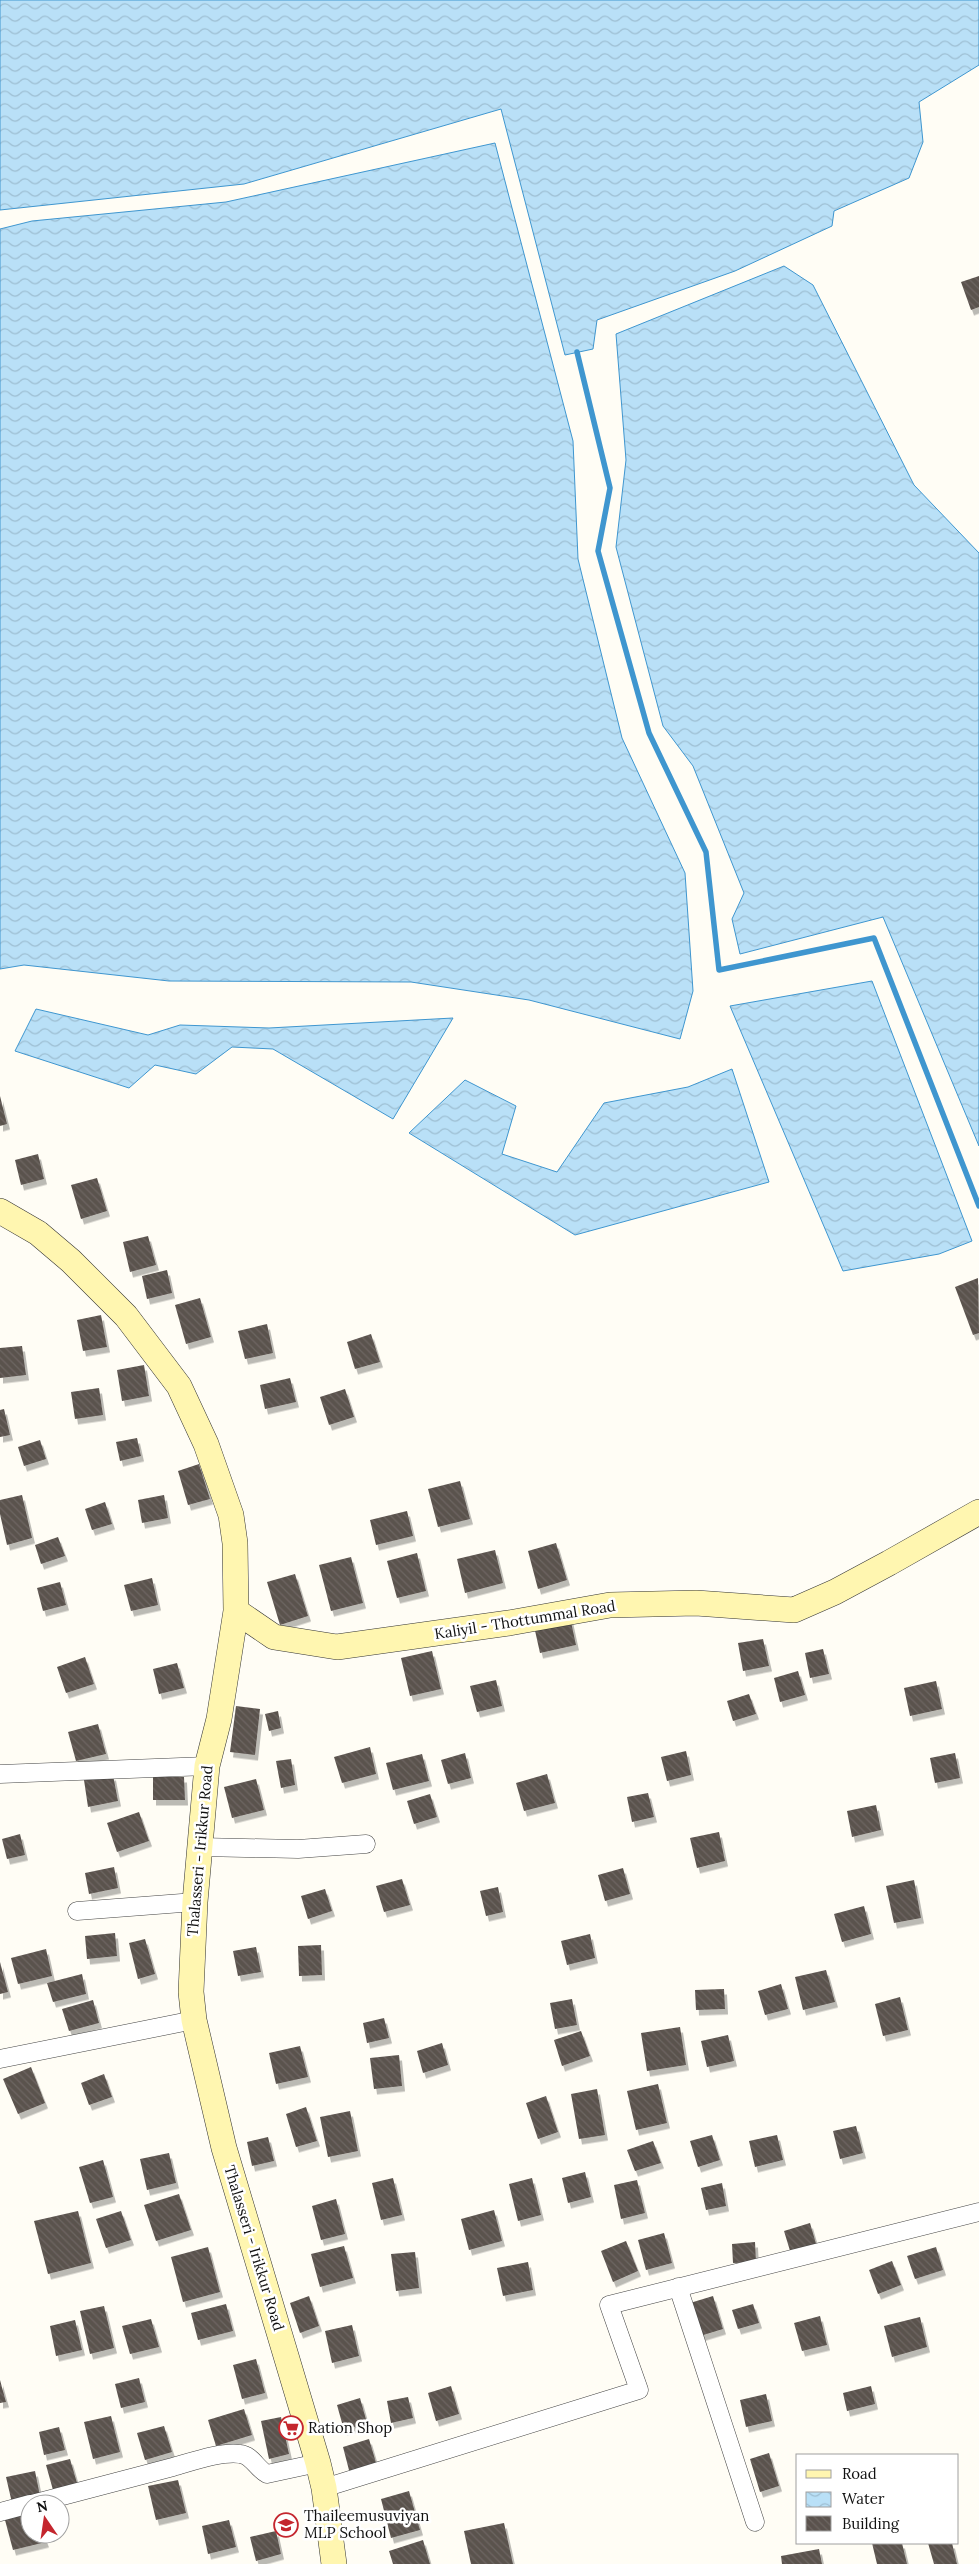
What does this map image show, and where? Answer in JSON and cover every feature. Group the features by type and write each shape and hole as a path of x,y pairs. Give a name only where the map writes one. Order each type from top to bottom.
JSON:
{"main road":[{"name":"Thalasseri - Irikkur Road","path":"0,1211 38,1232 71,1261 126,1316 179,1386 206,1444 231,1515 235,1543 236,1611 219,1719 207,1766 190,1975 194,2020 224,2148 318,2463 324,2488 334,2564"},
{"name":"Kaliyil - Thottummal Road","path":"236,1611 274,1637 337,1647 509,1623 610,1605 696,1603 794,1610 835,1592 889,1564 979,1512"}],"street":[{"path":"0,1774 207,1766"},
{"path":"200,1847 298,1848 366,1844"},
{"path":"77,1911 195,1902"},
{"path":"0,2060 194,2020"},
{"path":"324,2488 639,2390 609,2305 979,2212"},
{"path":"678,2287 755,2522"},
{"path":"69,2494 229,2454 248,2456 261,2471 267,2474 318,2463"},
{"path":"0,2512 20,2507"}],"water":[{"path":"0,0 979,0 979,65 919,102 923,142 909,178 834,211 832,226 735,271 597,320 593,349 565,355 501,109 244,184 0,210"},
{"path":"495,143 573,441 578,559 622,738 685,873 693,991 680,1039 529,1000 411,982 169,981 24,965 0,969 0,229 32,221 226,202"},
{"path":"784,266 813,285 914,485 979,553 979,1146 883,917 740,954 732,919 744,893 693,766 663,726 616,547 626,460 616,334"},
{"path":"872,981 972,1241 939,1254 843,1271 730,1006"},
{"path":"36,1009 148,1035 180,1025 269,1028 453,1018 393,1119 273,1049 232,1047 196,1074 155,1065 129,1088 15,1051"},
{"path":"732,1069 769,1182 575,1235 409,1133 465,1080 516,1106 502,1154 557,1172 604,1103 688,1087"}],"building":[{"path":"979,276 979,307 971,310 961,282"},
{"path":"0,1096 7,1124 0,1126"},
{"path":"38,1154 44,1179 21,1185 15,1160"},
{"path":"97,1178 107,1211 81,1219 71,1185"},
{"path":"148,1236 156,1265 130,1272 123,1242"},
{"path":"167,1270 172,1293 147,1299 142,1276"},
{"path":"978,1278 979,1333 973,1335 955,1287"},
{"path":"200,1298 211,1337 186,1344 175,1305"},
{"path":"101,1315 107,1347 83,1351 77,1320"},
{"path":"267,1324 273,1353 245,1359 238,1331"},
{"path":"371,1334 380,1362 355,1369 347,1342"},
{"path":"22,1346 26,1375 0,1378 0,1348"},
{"path":"144,1365 149,1396 122,1401 117,1370"},
{"path":"290,1378 296,1402 265,1409 260,1385"},
{"path":"99,1388 103,1415 75,1419 71,1392"},
{"path":"345,1389 354,1417 329,1425 320,1397"},
{"path":"4,1409 10,1435 0,1437 0,1410"},
{"path":"137,1438 141,1456 120,1461 116,1442"},
{"path":"40,1440 46,1459 24,1466 18,1447"},
{"path":"199,1464 210,1499 188,1505 178,1471"},
{"path":"460,1481 470,1519 438,1527 428,1489"},
{"path":"22,1495 32,1538 7,1545 0,1514 0,1500"},
{"path":"164,1495 168,1518 142,1523 138,1500"},
{"path":"105,1502 112,1524 92,1530 85,1509"},
{"path":"407,1511 413,1536 376,1545 370,1520"},
{"path":"58,1537 65,1556 41,1564 35,1545"},
{"path":"556,1543 567,1580 538,1589 528,1551"},
{"path":"495,1550 503,1583 465,1593 457,1559"},
{"path":"417,1553 426,1591 397,1598 387,1561"},
{"path":"351,1557 363,1603 331,1611 319,1565"},
{"path":"295,1574 308,1616 280,1625 267,1582"},
{"path":"152,1578 158,1605 131,1611 124,1585"},
{"path":"60,1582 66,1605 43,1611 37,1588"},
{"path":"570,1617 576,1645 540,1653 534,1626"},
{"path":"763,1639 769,1666 743,1671 738,1643"},
{"path":"823,1649 829,1674 810,1678 805,1653"},
{"path":"432,1651 441,1689 410,1696 401,1658"},
{"path":"85,1657 94,1684 66,1693 57,1667"},
{"path":"177,1663 184,1688 159,1694 153,1669"},
{"path":"798,1671 805,1695 780,1702 774,1678"},
{"path":"496,1680 502,1706 477,1712 470,1686"},
{"path":"936,1681 942,1709 910,1716 904,1688"},
{"path":"749,1694 756,1714 733,1721 727,1701"},
{"path":"236,1706 260,1709 255,1755 230,1752"},
{"path":"278,1711 281,1728 269,1731 265,1714"},
{"path":"98,1724 106,1754 76,1761 68,1732"},
{"path":"370,1747 376,1774 342,1783 334,1757"},
{"path":"686,1751 691,1775 667,1781 661,1757"},
{"path":"465,1753 471,1778 448,1784 441,1760"},
{"path":"955,1753 960,1778 935,1783 930,1758"},
{"path":"422,1754 429,1781 393,1790 386,1763"},
{"path":"291,1759 295,1785 281,1788 276,1761"},
{"path":"547,1774 555,1803 524,1811 516,1783"},
{"path":"113,1775 118,1801 88,1807 84,1780"},
{"path":"153,1777 184,1777 185,1800 153,1800"},
{"path":"256,1779 264,1810 232,1818 224,1787"},
{"path":"648,1793 654,1817 632,1822 627,1797"},
{"path":"430,1794 437,1817 414,1824 407,1801"},
{"path":"876,1805 881,1830 852,1837 847,1811"},
{"path":"139,1812 149,1841 117,1852 107,1823"},
{"path":"719,1832 725,1861 697,1868 690,1838"},
{"path":"20,1834 25,1855 7,1859 2,1839"},
{"path":"114,1867 118,1888 89,1894 85,1873"},
{"path":"623,1868 630,1894 605,1901 598,1875"},
{"path":"402,1879 410,1905 384,1912 376,1886"},
{"path":"914,1880 921,1918 894,1923 886,1886"},
{"path":"498,1887 503,1912 486,1916 480,1891"},
{"path":"325,1889 332,1911 308,1919 301,1896"},
{"path":"864,1906 871,1934 842,1942 834,1914"},
{"path":"115,1933 117,1956 87,1959 85,1936"},
{"path":"590,1934 595,1958 567,1965 561,1941"},
{"path":"145,1939 155,1974 138,1979 129,1943"},
{"path":"321,1945 322,1975 299,1976 298,1946"},
{"path":"256,1947 261,1972 238,1976 233,1951"},
{"path":"46,1949 52,1976 18,1984 11,1958"},
{"path":"0,1962 8,1992 0,1994"},
{"path":"826,1970 835,2002 803,2010 795,1977"},
{"path":"82,1974 86,1994 53,2002 47,1983"},
{"path":"781,1984 788,2009 765,2015 758,1991"},
{"path":"724,1989 725,2009 696,2010 695,1990"},
{"path":"900,1997 908,2030 883,2036 875,2004"},
{"path":"572,1999 577,2025 555,2029 550,2003"},
{"path":"93,2000 99,2023 69,2031 62,2009"},
{"path":"384,2018 389,2038 367,2043 363,2023"},
{"path":"680,2027 686,2065 647,2071 641,2033"},
{"path":"581,2031 590,2056 562,2066 554,2040"},
{"path":"728,2035 734,2061 707,2067 701,2041"},
{"path":"442,2043 448,2065 423,2073 417,2051"},
{"path":"300,2046 308,2077 276,2084 269,2053"},
{"path":"399,2055 402,2086 374,2089 370,2058"},
{"path":"31,2067 45,2103 18,2114 3,2079"},
{"path":"104,2074 112,2097 89,2105 81,2083"},
{"path":"658,2084 667,2123 636,2130 627,2091"},
{"path":"597,2089 605,2135 579,2139 571,2094"},
{"path":"546,2096 558,2132 538,2139 526,2103"},
{"path":"306,2107 317,2141 296,2147 286,2114"},
{"path":"350,2111 358,2151 328,2157 320,2117"},
{"path":"856,2126 863,2153 840,2159 833,2131"},
{"path":"712,2135 720,2160 698,2167 690,2141"},
{"path":"777,2135 783,2160 755,2167 749,2141"},
{"path":"268,2137 274,2161 252,2166 247,2142"},
{"path":"653,2141 661,2163 635,2171 627,2150"},
{"path":"169,2153 176,2183 147,2190 140,2159"},
{"path":"103,2160 113,2197 90,2203 79,2167"},
{"path":"585,2172 591,2197 568,2203 562,2178"},
{"path":"393,2178 402,2215 381,2220 372,2183"},
{"path":"532,2178 541,2215 518,2221 509,2184"},
{"path":"637,2180 645,2213 621,2219 614,2185"},
{"path":"722,2183 726,2206 706,2210 701,2188"},
{"path":"179,2194 191,2230 156,2241 144,2205"},
{"path":"336,2199 345,2234 321,2240 312,2206"},
{"path":"494,2210 502,2241 469,2250 461,2219"},
{"path":"78,2211 91,2263 48,2274 34,2221"},
{"path":"121,2211 131,2240 106,2248 96,2219"},
{"path":"810,2223 817,2247 791,2254 784,2231"},
{"path":"664,2233 672,2263 646,2270 638,2240"},
{"path":"626,2241 638,2271 613,2282 601,2251"},
{"path":"755,2242 756,2262 733,2263 732,2244"},
{"path":"344,2246 353,2278 320,2287 311,2254"},
{"path":"208,2247 220,2292 183,2302 171,2257"},
{"path":"936,2247 943,2270 915,2279 907,2256"},
{"path":"415,2252 419,2288 396,2291 391,2254"},
{"path":"892,2261 901,2285 878,2294 869,2270"},
{"path":"528,2262 533,2290 503,2296 497,2268"},
{"path":"309,2296 319,2326 300,2333 290,2303"},
{"path":"713,2296 723,2329 700,2336 690,2303"},
{"path":"226,2304 233,2331 198,2340 191,2313"},
{"path":"753,2304 759,2323 738,2329 732,2310"},
{"path":"104,2306 114,2348 90,2354 80,2311"},
{"path":"820,2316 827,2345 802,2351 794,2323"},
{"path":"920,2317 927,2347 892,2357 884,2326"},
{"path":"151,2319 159,2347 130,2354 122,2326"},
{"path":"75,2320 82,2350 56,2356 50,2326"},
{"path":"352,2325 359,2356 332,2363 325,2331"},
{"path":"256,2359 265,2393 242,2399 233,2365"},
{"path":"139,2378 145,2402 121,2408 115,2384"},
{"path":"0,2380 6,2402 0,2403"},
{"path":"451,2386 459,2414 436,2421 428,2393"},
{"path":"871,2386 875,2404 847,2411 843,2393"},
{"path":"766,2394 772,2421 746,2427 740,2400"},
{"path":"408,2397 413,2418 391,2423 387,2401"},
{"path":"360,2398 367,2423 344,2430 337,2405"},
{"path":"244,2409 252,2435 216,2446 208,2420"},
{"path":"111,2416 120,2452 93,2459 84,2422"},
{"path":"281,2417 289,2454 269,2459 261,2421"},
{"path":"164,2426 172,2452 145,2460 137,2433"},
{"path":"59,2427 65,2450 44,2455 39,2432"},
{"path":"369,2439 377,2466 350,2474 343,2447"},
{"path":"769,2453 779,2486 760,2492 750,2459"},
{"path":"70,2459 77,2483 53,2490 46,2465"},
{"path":"35,2471 40,2494 20,2494 20,2501 12,2503 6,2477"},
{"path":"178,2480 186,2513 156,2520 148,2486"},
{"path":"409,2491 420,2530 391,2538 381,2499"},
{"path":"20,2516 20,2544 38,2544 13,2550 5,2520"},
{"path":"229,2520 236,2547 208,2554 202,2526"},
{"path":"504,2523 513,2564 471,2564 464,2531"},
{"path":"276,2531 281,2554 256,2561 250,2537"},
{"path":"423,2540 430,2564 393,2564 389,2551"},
{"path":"872,2544 902,2544 907,2564 877,2564"},
{"path":"928,2544 952,2544 957,2564 934,2564"},
{"path":"819,2549 822,2564 782,2564 781,2556"}],"waterway":[{"path":"577,352 610,488 598,551 649,733 706,852 719,970 874,938 979,1206"}],"place":[{"name":"Ration Shop","path":"291,2428"},
{"name":"Thaileemusuviyan MLP School","path":"286,2525"}]}
